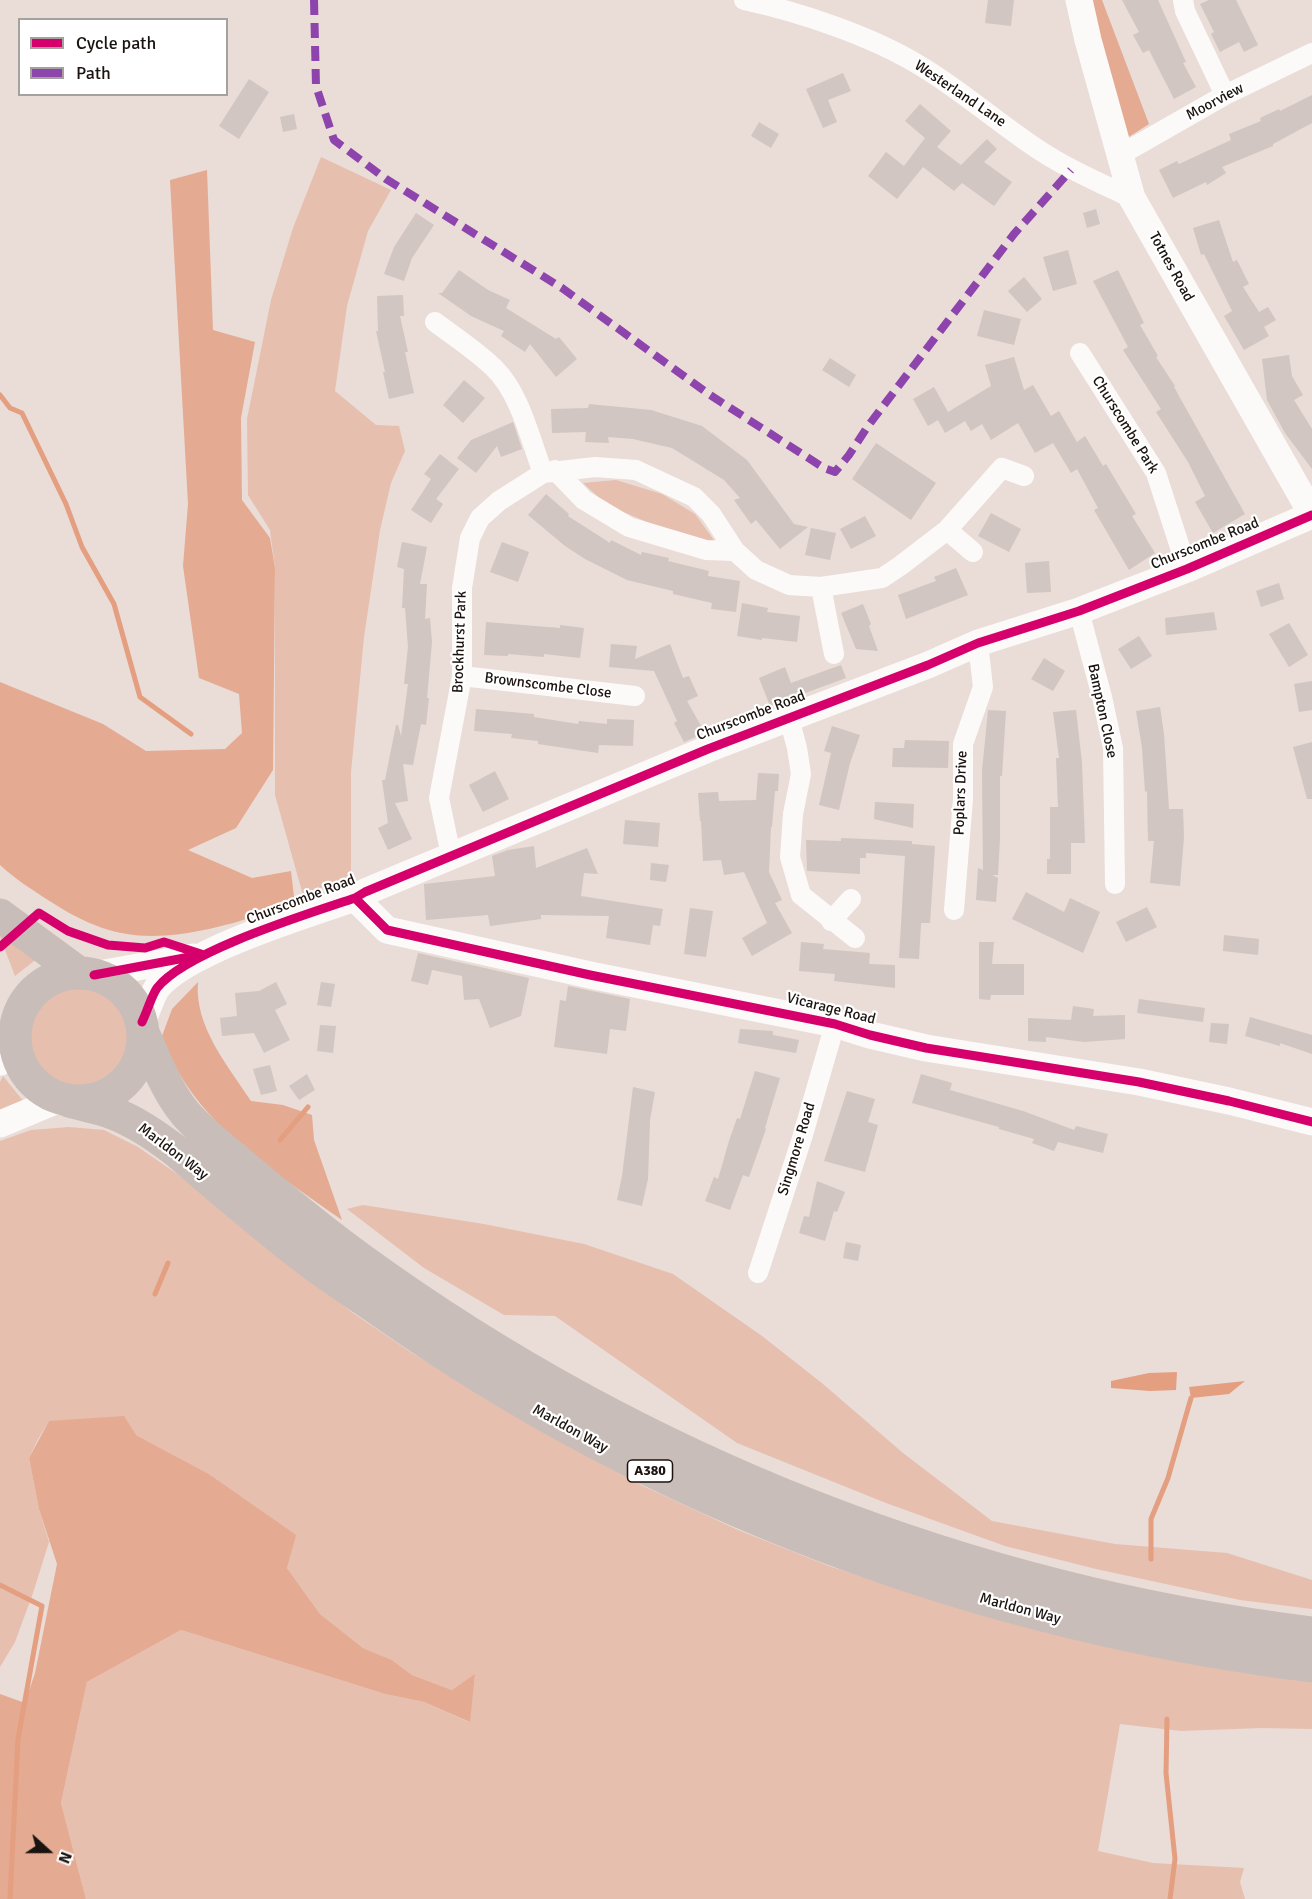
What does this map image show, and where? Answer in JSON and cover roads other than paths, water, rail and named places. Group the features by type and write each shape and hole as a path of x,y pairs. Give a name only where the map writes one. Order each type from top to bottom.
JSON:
{"highway":[{"path":"0,915 87,974 111,981 125,992 136,1006 143,1029 142,1054 134,1071 122,1086 97,1099 64,1100 47,1094 27,1076 10,1041 0,992"},
{"path":"10,1041 22,1007 39,988 62,975 87,974"},
{"name":"A380","path":"143,1029 166,1083 185,1112 220,1146 299,1212 370,1266 444,1317 603,1411 694,1457 763,1488 830,1514 967,1561 1123,1602 1224,1621 1312,1633"},
{"name":"Marldon Way","path":"64,1100 109,1112 133,1122 176,1151 316,1266 421,1340 529,1407 601,1447 705,1497 841,1554 1029,1612 1186,1648 1312,1666"}],"street":[{"name":"Westerland Lane","path":"744,0 774,7 855,34 919,64 1063,165 1132,198"},
{"name":"Totnes Road","path":"1079,0 1132,198 1312,514"},
{"path":"1183,0 1185,12 1225,95"},
{"name":"Moorview","path":"1120,155 1225,95 1312,53"},
{"path":"435,322 494,368 513,394 549,471 584,500 629,527 706,550 735,551"},
{"name":"Churscombe Park","path":"1080,353 1156,472 1187,569"},
{"name":"Brockhurst Park","path":"451,855 439,798 462,676 462,588 470,538 480,518 498,501 549,471 595,467 636,470 694,497 711,514 735,551 756,570 789,585 821,587 882,578 947,530 1002,468 1024,476"},
{"name":"Churscombe Road","path":"143,1029 157,989 174,973 204,955 355,898 451,855 708,749 928,665 978,643 1079,611 1187,569 1312,514"},
{"path":"947,530 973,552"},
{"path":"821,587 834,654"},
{"name":"Bampton Close","path":"1079,611 1113,748 1115,884"},
{"name":"Poplars Drive","path":"954,910 963,799 963,744 983,687 978,643"},
{"name":"Brownscombe Close","path":"462,676 634,696"},
{"path":"789,718 801,774 793,814 790,857 801,895 855,938"},
{"name":"Vicarage Road","path":"355,898 387,930 579,973 835,1023 870,1035 926,1048 1139,1082 1312,1122"},
{"path":"831,921 851,899"},
{"name":"Churscombe Road","path":"87,974 204,955"},
{"name":"Singmore Road","path":"758,1274 802,1138 835,1023"},
{"path":"0,1124 64,1100"}],"waterway":[{"path":"0,395 10,408 22,413 66,504 82,547 114,604 140,697 191,734"},
{"path":"280,1140 308,1107"},
{"path":"155,1294 168,1263"},
{"path":"1151,1559 1151,1519 1168,1478 1191,1398"},
{"path":"0,1585 42,1606 18,1739 10,1899"},
{"path":"1167,1719 1166,1773 1175,1859 1170,1899"}]}
